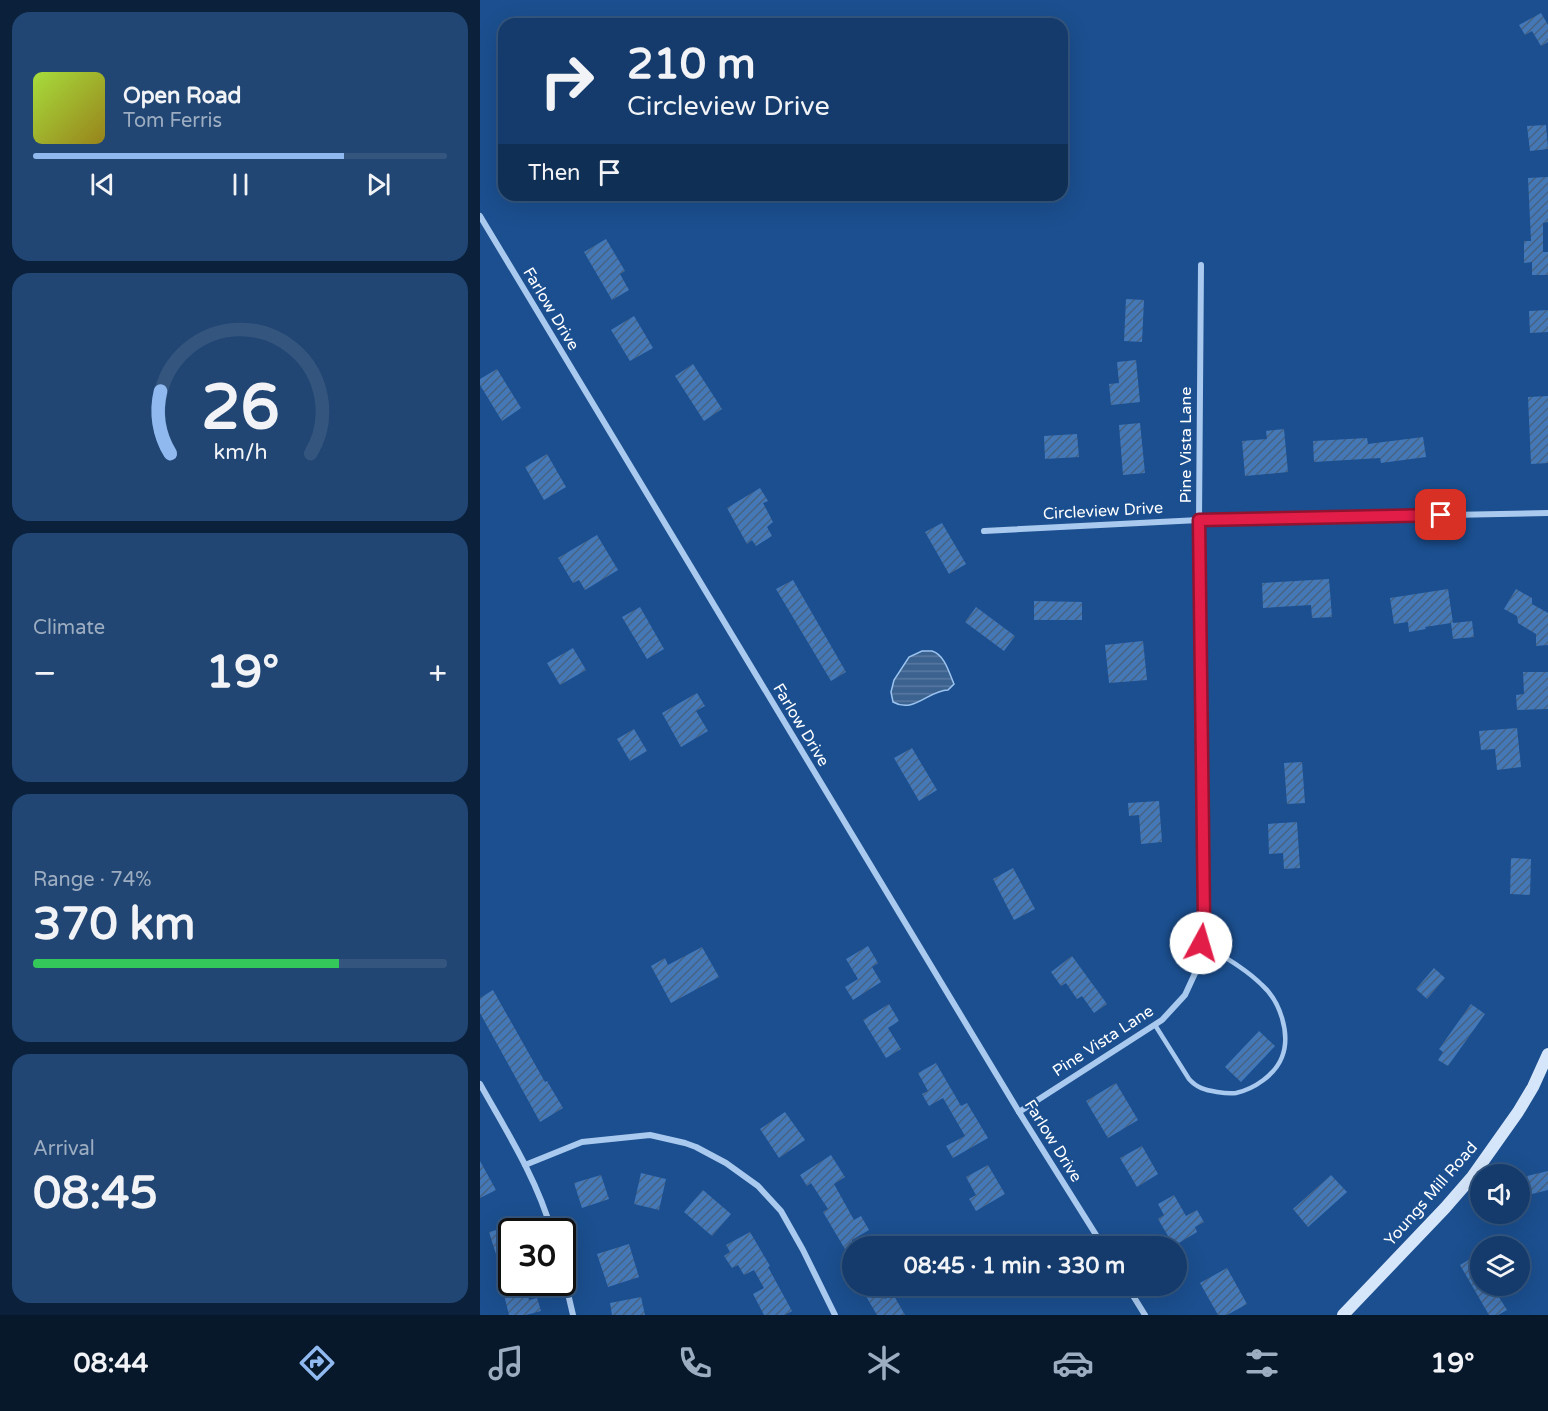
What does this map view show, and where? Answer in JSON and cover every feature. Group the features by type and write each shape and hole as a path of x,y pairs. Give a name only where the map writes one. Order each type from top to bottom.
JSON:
{"street":[{"name":"Farlow Drive","path":"480,216 1019,1112 1097,1236"},
{"name":"Pine Vista Lane","path":"1019,1112 1162,1020 1185,995 1197,969 1204,919 1199,520 1201,265"},
{"name":"Circleview Drive","path":"984,531 1199,520 1548,513"},
{"name":"Youngs Mill Road","path":"1343,1315 1472,1177 1518,1112 1533,1087 1548,1054"},
{"path":"480,1084 525,1165 548,1218"},
{"path":"525,1165 582,1142 650,1135 696,1147 726,1163 758,1186 781,1211 835,1315"},
{"path":"569,1296 573,1315"},
{"path":"1133,1296 1145,1315"}],"lane":[{"path":"1155,1025 1189,1079 1196,1087 1203,1090 1233,1093 1250,1089 1274,1071 1282,1058 1286,1040 1283,1022 1276,1004 1263,986 1239,966 1201,943"}],"water":[{"path":"922,651 932,651 940,656 954,684 948,690 915,703 901,705 893,702 891,692 894,680 909,657"}],"building":[{"path":"1541,13 1548,25 1548,42 1541,46 1532,31 1525,35 1519,25"},
{"path":"1546,125 1548,149 1530,151 1527,126"},
{"path":"1548,177 1548,222 1543,223 1543,252 1548,252 1548,275 1532,275 1532,262 1524,263 1524,241 1531,241 1528,178"},
{"path":"606,239 625,271 620,274 629,290 612,300 584,252"},
{"path":"1126,299 1144,300 1142,342 1124,341"},
{"path":"1548,310 1548,332 1530,333 1529,311"},
{"path":"634,316 653,348 630,361 611,330"},
{"path":"1136,360 1140,402 1111,405 1109,384 1119,383 1117,362"},
{"path":"693,364 722,409 704,421 675,376"},
{"path":"497,369 521,408 502,421 480,385 480,379"},
{"path":"1548,396 1548,463 1531,464 1528,397"},
{"path":"1140,423 1145,473 1123,475 1119,425"},
{"path":"1284,429 1288,472 1245,476 1242,441 1267,439 1266,431"},
{"path":"1077,434 1079,457 1045,459 1044,436"},
{"path":"1423,437 1426,457 1381,463 1380,458 1314,462 1313,441 1367,438 1368,444"},
{"path":"547,454 566,487 544,500 525,467"},
{"path":"760,488 768,501 763,503 773,522 767,527 772,536 756,546 752,540 747,544 727,508"},
{"path":"942,523 966,564 949,574 925,532"},
{"path":"597,535 618,570 585,590 579,580 573,583 558,558"},
{"path":"1329,579 1332,617 1312,618 1311,605 1263,608 1262,583"},
{"path":"793,580 846,672 831,681 776,589"},
{"path":"1448,589 1453,623 1472,621 1474,637 1453,639 1451,623 1409,632 1408,622 1394,624 1390,598"},
{"path":"1516,589 1532,598 1532,604 1548,613 1548,645 1536,646 1536,634 1518,623 1517,616 1504,609"},
{"path":"1034,601 1082,602 1082,620 1034,620"},
{"path":"640,607 664,649 647,659 622,617"},
{"path":"976,607 1015,636 1004,651 965,622"},
{"path":"1143,641 1147,680 1109,683 1105,645"},
{"path":"573,648 586,670 560,685 547,663"},
{"path":"1523,672 1548,672 1548,709 1517,710 1516,695 1524,694"},
{"path":"697,693 705,706 696,711 708,731 681,747 662,713"},
{"path":"1517,728 1521,767 1497,770 1495,749 1481,750 1479,731"},
{"path":"634,729 647,751 630,761 617,739"},
{"path":"912,748 937,790 919,801 894,758"},
{"path":"1302,762 1305,803 1287,804 1284,763"},
{"path":"1159,801 1162,842 1141,844 1139,815 1129,816 1128,803"},
{"path":"1297,822 1300,868 1284,869 1283,853 1269,854 1268,824"},
{"path":"1511,858 1531,859 1530,895 1510,894"},
{"path":"1013,868 1035,909 1014,920 993,879"},
{"path":"868,946 878,963 872,967 881,982 853,1000 845,987 858,979 846,959"},
{"path":"702,947 719,977 671,1003 651,966 665,958 668,965"},
{"path":"1072,956 1107,1004 1094,1013 1082,996 1077,999 1066,983 1061,986 1051,972"},
{"path":"1434,968 1445,978 1427,999 1416,989"},
{"path":"493,990 545,1082 547,1081 563,1108 540,1122 480,1013 480,998"},
{"path":"889,1004 899,1021 888,1028 901,1049 886,1058 863,1020"},
{"path":"1471,1004 1485,1014 1448,1066 1438,1060 1443,1052 1439,1049"},
{"path":"1259,1031 1275,1046 1241,1082 1225,1067"},
{"path":"936,1063 961,1106 967,1103 988,1138 953,1158 946,1146 965,1136 943,1098 929,1106 922,1094 928,1091 918,1073"},
{"path":"1116,1083 1138,1120 1108,1138 1086,1101"},
{"path":"785,1112 805,1140 779,1158 760,1129"},
{"path":"1142,1146 1158,1174 1137,1187 1120,1158"},
{"path":"831,1155 845,1177 834,1184 854,1220 861,1216 869,1230 859,1236 842,1236 842,1244 823,1212 828,1209 811,1183 807,1186 800,1175"},
{"path":"480,1161 496,1190 480,1198"},
{"path":"988,1165 1005,1194 976,1211 969,1199 976,1195 966,1177"},
{"path":"1548,1171 1548,1190 1532,1194 1530,1175"},
{"path":"641,1173 666,1179 659,1210 634,1204"},
{"path":"601,1175 609,1199 582,1208 574,1183"},
{"path":"1331,1175 1347,1192 1308,1227 1293,1209"},
{"path":"703,1190 731,1214 712,1236 684,1212"},
{"path":"1174,1195 1186,1216 1197,1210 1204,1222 1195,1227 1197,1232 1187,1238 1187,1236 1168,1236 1158,1219 1164,1215 1158,1204"},
{"path":"498,1230 498,1261 489,1232"},
{"path":"750,1232 792,1311 785,1315 764,1315 753,1294 764,1288 754,1270 744,1275 738,1265 732,1268 724,1256 730,1252 726,1245"},
{"path":"629,1244 639,1277 608,1287 597,1254"},
{"path":"1470,1259 1470,1282 1460,1265"},
{"path":"1227,1268 1247,1304 1227,1315 1218,1315 1200,1283"},
{"path":"504,1296 528,1296 529,1300 537,1298 541,1311 526,1315 509,1315"},
{"path":"866,1296 883,1296 885,1299 894,1296 905,1315 877,1315"},
{"path":"1478,1296 1498,1296 1507,1310 1498,1315 1489,1315"},
{"path":"641,1297 645,1315 612,1315 610,1303"}],"route":[{"path":"1201,943 1204,919 1199,520 1441,515"}]}
